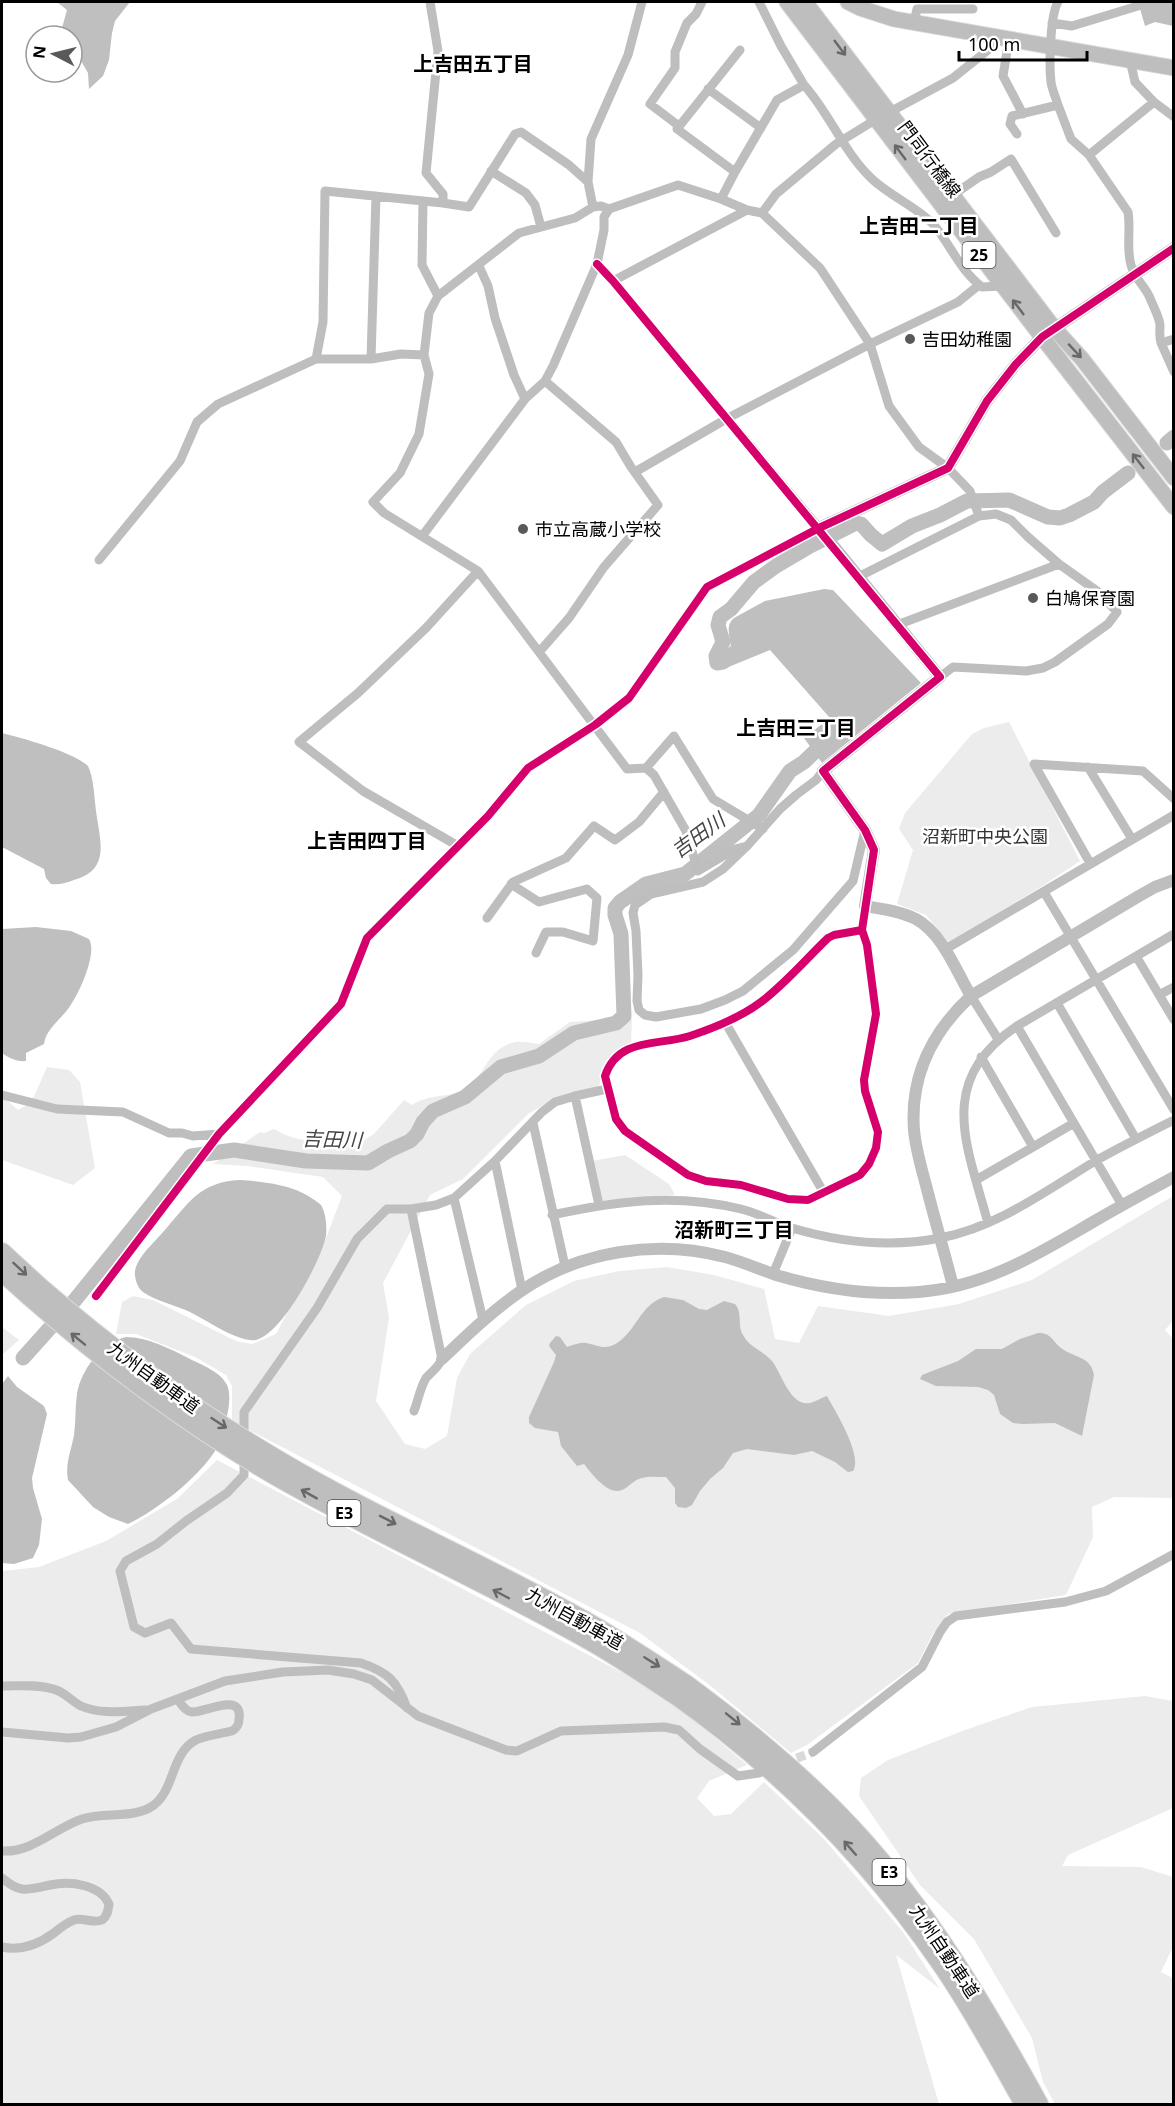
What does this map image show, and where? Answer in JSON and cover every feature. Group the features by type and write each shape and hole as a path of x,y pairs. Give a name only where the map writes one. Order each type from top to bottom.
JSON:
{"highway":[{"name":"九州自動車道","path":"2,1252 34,1292"},
{"name":"九州自動車道","path":"2,1272 34,1292 230,1431 371,1511 596,1628 682,1690 797,1794 843,1840 880,1883 943,1967 986,2036 1024,2104"},
{"name":"九州自動車道","path":"682,1690 722,1711 784,1762 861,1839 921,1914 954,1961 995,2025 1039,2104"}],"main road":[{"name":"門司行橋線","path":"790,2 875,120 1002,286 1048,333 1082,359 1173,476"},
{"name":"門司行橋線","path":"805,2 952,195 1173,507"},
{"path":"848,2 881,15 914,22 1173,68"}],"street":[{"path":"430,2 438,51 426,173 443,194 443,203"},
{"path":"593,207 588,182 591,139 628,55 642,2"},
{"path":"679,126 650,104 675,68 675,52 687,23 696,14 702,2"},
{"path":"759,2 804,85 818,101 840,141 871,179 933,224 968,276 979,285 982,287 1002,286"},
{"path":"1058,2 1054,8 1051,46 1051,81 1058,105 1071,139 1089,155 1128,212 1130,263 1156,312 1160,324 1158,332 1161,343 1173,372"},
{"path":"1052,23 1072,26 1138,6"},
{"path":"914,22 917,9 973,9"},
{"path":"762,213 776,195 840,141 953,78 1006,39"},
{"path":"1006,39 1003,76 1023,114"},
{"path":"735,172 677,129 740,50"},
{"path":"1130,60 1135,82 1154,102 1173,117"},
{"path":"721,199 777,100 804,85"},
{"path":"708,89 761,128"},
{"path":"1089,155 1154,102"},
{"path":"1017,134 1010,124 1012,117 1058,105"},
{"path":"316,359 323,321 325,191 469,207 515,134 521,132 569,165 588,182"},
{"path":"952,195 1011,159 1056,232"},
{"path":"491,171 526,193 535,205 540,227"},
{"path":"423,536 525,399 545,381 597,264 604,230 604,217 609,209 678,185 747,210 762,213 820,268 870,344 889,406 920,447 948,468 970,491 979,516"},
{"path":"371,359 376,196"},
{"path":"423,201 422,265 438,296"},
{"path":"609,209 601,206 593,207 575,218 519,233 438,296 429,313 424,355 429,374 419,434 400,473 373,502 384,513 478,571 627,769 646,768 675,736 713,800 763,829"},
{"path":"613,281 747,210"},
{"path":"96,1296 219,1134 341,1004 367,938 488,816 528,768 595,725 629,698 707,587 819,528 948,468 987,401 1016,364 1048,333 1173,248"},
{"path":"597,264 728,418 940,677"},
{"path":"478,266 488,286 495,318 514,375 525,399"},
{"path":"635,472 728,418 870,344 958,302 979,285"},
{"path":"1161,343 1173,339"},
{"path":"99,560 180,461 196,422 218,404 316,359 371,359 401,354 424,355"},
{"path":"540,651 569,618 604,567 657,505 616,442 545,381"},
{"path":"858,577 979,516 996,514 1011,520 1059,564 1097,591 1117,612 1108,624 1043,668 1026,670 953,667 823,771 816,780 780,809 723,869 703,882 651,894 635,905 633,914 639,1010 645,1015 656,1017 700,1010 743,991 793,950 854,881 865,830"},
{"path":"897,625 1059,564"},
{"path":"458,846 363,791 299,742 358,693 426,628 478,571"},
{"path":"1090,863 1034,764 1143,771 1173,799"},
{"path":"1088,767 1132,839"},
{"path":"646,768 654,776 686,831 698,871 735,849 747,846"},
{"path":"823,771 865,830 874,850 862,930 867,945 876,1014 864,1080 865,1092 878,1132 876,1148 869,1164 860,1175 808,1200 788,1199 741,1185 706,1181 687,1175 625,1131 616,1119 605,1076 608,1066 623,1050 690,1036 725,1022 762,1001 828,938 862,930"},
{"path":"487,918 513,882 566,858 594,826 615,840 639,822 664,792"},
{"path":"944,950 1173,815"},
{"path":"953,1286 914,1132 913,1110 916,1088 927,1054 936,1036 956,1010 971,996 1155,887 1173,880"},
{"path":"511,884 539,902 587,889 597,898 593,941 563,932 546,932 536,953"},
{"path":"1044,892 1173,1110"},
{"path":"865,906 915,919 929,929 998,1039"},
{"path":"988,1223 963,1124 963,1109 970,1078 981,1057 998,1039 1017,1026 1173,934"},
{"path":"1136,956 1173,1020"},
{"path":"1159,995 1173,987"},
{"path":"1057,1003 1136,1139"},
{"path":"725,1022 824,1193"},
{"path":"1017,1026 1122,1205"},
{"path":"981,1057 1033,1147"},
{"path":"407,1708 402,1696 385,1673 361,1663 190,1649 171,1623 145,1633 134,1627 120,1571 126,1561 157,1544 227,1493 244,1475 243,1412 317,1308 357,1239 387,1209 411,1209 436,1205 454,1198 555,1102 607,1089"},
{"path":"2,1095 57,1109 123,1112 169,1133 193,1136 219,1134"},
{"path":"575,1096 599,1205"},
{"path":"552,1215 626,1201 678,1200 741,1209 792,1228 837,1239 885,1244 940,1238 988,1223 1173,1120"},
{"path":"533,1123 565,1266"},
{"path":"976,1180 1074,1123"},
{"path":"495,1161 522,1290"},
{"path":"414,1412 423,1384 442,1359 483,1320 522,1290 565,1266 626,1251 668,1248 705,1252 725,1257 773,1274 826,1288 866,1293 922,1292 977,1281 1030,1259 1173,1177"},
{"path":"454,1198 483,1320"},
{"path":"411,1209 442,1359"},
{"path":"773,1274 792,1228"},
{"path":"813,1752 922,1667 940,1632 947,1622 956,1616 1065,1602 1106,1591 1173,1554"},
{"path":"2,1732 68,1738 81,1737 116,1727 151,1709 225,1681 283,1671 319,1670 354,1674 372,1680 418,1716 506,1750 517,1751 561,1731 664,1727 679,1730 700,1749 738,1776 759,1773"},
{"path":"2,1686 52,1688 82,1706 105,1712 151,1709"},
{"path":"2,1851 11,1852 34,1844 72,1822 145,1810 161,1799 179,1759 191,1744 237,1728 240,1713 232,1705 195,1713 188,1711 178,1700"},
{"path":"2,1878 19,1888 31,1889 67,1883 85,1886 103,1893 109,1904 107,1915 103,1919 97,1921 78,1919 30,1946 16,1949 2,1947"}],"green space":[{"name":"沼新町中央公園","path":"1009,722 1080,861 949,943 926,915 897,904 913,850 899,829 905,813 972,734 984,728"},
{"path":"632,1018 631,1043 610,1061 599,1086 554,1099 528,1114 463,1179 430,1195 383,1283 389,1318 376,1401 405,1444 425,1449 447,1436 457,1378 470,1354 526,1305 574,1281 619,1271 667,1267 714,1275 764,1289 775,1339 799,1343 818,1306 889,1316 959,1304 1032,1280 1173,1196 1173,1321 1165,1330 1174,1340 1173,1498 1114,1497 1092,1507 1093,1537 1066,1595 948,1614 934,1632 918,1663 807,1745 791,1753 712,1687 640,1633 232,1421 232,1386 226,1375 195,1357 136,1334 116,1334 122,1302 133,1296 153,1300 236,1341 252,1344 276,1334 323,1246 342,1196 323,1177 247,1166 213,1164 260,1132 264,1133 274,1129 303,1140 321,1140 351,1133 364,1140 374,1134 404,1100 412,1105 425,1099 461,1091 469,1086 497,1051 505,1046 515,1042 539,1044 570,1022"},
{"path":"47,1067 69,1070 80,1082 95,1168 73,1185 2,1160 2,1096 18,1110 31,1103"},
{"path":"625,1155 669,1184 675,1195 633,1197 601,1202 592,1161"},
{"path":"2,1327 19,1340 2,1355"},
{"path":"217,1460 621,1672 680,1708 747,1765 709,1781 697,1798 714,1816 731,1814 764,1782 824,1839 903,1932 940,1989 896,1955 939,2104 2,2104 2,1571 39,1567 106,1541 177,1499"},
{"path":"1145,1696 1173,1701 1173,1808 1068,1855 1062,1866 1141,1867 1173,1877 1173,1947 1161,1972 1173,1978 1173,2104 1055,2104 1043,2082 1032,2038 974,1939 920,1885 859,1796 861,1778 888,1760 1032,1707"}],"shaded area":[{"path":"57,2 130,2 115,21 109,60 103,76 89,89 88,73 84,66 84,24 63,24 67,10"},
{"path":"1138,2 1173,2 1173,26 1155,22 1145,26"},
{"path":"824,589 833,590 921,683 822,763 804,738 830,718 770,650 726,668 723,650 731,647 729,628 734,618 765,601"},
{"path":"2,733 59,751 88,766 92,776 101,843 98,862 94,869 86,875 65,883 51,884 46,878 44,869 2,847"},
{"path":"36,927 71,931 89,939 91,954 86,975 72,1003 50,1029 44,1044 26,1053 26,1061 19,1061 2,1053 2,929"},
{"path":"240,1180 272,1184 303,1193 321,1205 326,1224 323,1247 299,1295 277,1325 256,1340 232,1335 190,1312 148,1295 140,1289 135,1276 137,1264 145,1252 188,1203 214,1185"},
{"path":"664,1297 683,1300 699,1309 707,1310 724,1301 735,1304 739,1311 741,1331 746,1339 771,1360 786,1387 796,1399 803,1403 810,1403 827,1396 851,1444 855,1464 853,1471 848,1472 835,1462 812,1451 794,1455 747,1449 733,1453 723,1468 700,1491 692,1505 686,1508 678,1507 675,1503 675,1488 666,1477 642,1478 622,1490 611,1490 600,1483 584,1464 577,1466 561,1446 558,1432 535,1428 529,1423 529,1417 554,1362 556,1355 549,1346 556,1336 560,1337 567,1347 584,1343 608,1347 624,1338 649,1306"},
{"path":"1038,1333 1049,1336 1061,1348 1086,1361 1092,1369 1094,1375 1082,1436 1055,1423 1013,1423 1000,1414 994,1395 988,1390 978,1387 936,1386 920,1379 922,1375 958,1361 976,1349 1002,1349 1020,1339"},
{"path":"126,1337 159,1344 211,1369 224,1380 229,1396 228,1412 222,1434 208,1461 176,1492 128,1524 109,1517 93,1507 68,1480 67,1474 74,1435 77,1394 83,1375 101,1351"},
{"path":"8,1376 17,1387 44,1406 47,1414 32,1478 42,1519 39,1545 33,1558 14,1564 2,1563 2,1384"}],"waterway":[{"name":"吉田川","path":"1167,443 1174,437"},
{"name":"吉田川","path":"739,649 723,662 717,663 716,656 723,642 718,625 720,617 731,609 754,582 776,566 856,523 861,524 882,544 912,526 967,501 1009,500 1048,517 1060,518 1094,502 1128,473"},
{"name":"吉田川","path":"23,1358 75,1300 191,1156 234,1150 306,1161 368,1163 410,1141 433,1111 465,1097 501,1067 539,1056 574,1033 616,1023 624,1016 621,934 615,908 646,884 685,874 759,815 790,771 804,762 829,738"}],"tunnel":[{"path":"784,1763 813,1752"}],"cycle path":[{"path":"96,1296 219,1134 341,1004 367,938 488,816 528,768 595,725 629,698 707,587 819,528 948,468 987,401 1016,364 1042,337 1174,248"},
{"path":"597,264 940,677 823,771 865,830 874,850 862,930 867,945 876,1014 864,1080 865,1091 878,1132 876,1148 869,1164 860,1175 808,1200 788,1199 741,1185 706,1181 688,1175 625,1131 616,1119 605,1076 611,1063 619,1055 640,1045 690,1036 736,1017 770,995 828,938 862,930"}],"place":[{"name":"吉田幼稚園","path":"910,339"},
{"name":"市立高蔵小学校","path":"523,529"},
{"name":"白鳩保育園","path":"1033,598"}],"district":[{"name":"上吉田五丁目","path":"473,63"},
{"name":"上吉田二丁目","path":"919,225"},
{"name":"上吉田三丁目","path":"796,727"},
{"name":"上吉田四丁目","path":"367,840"},
{"name":"沼新町三丁目","path":"734,1229"}]}
